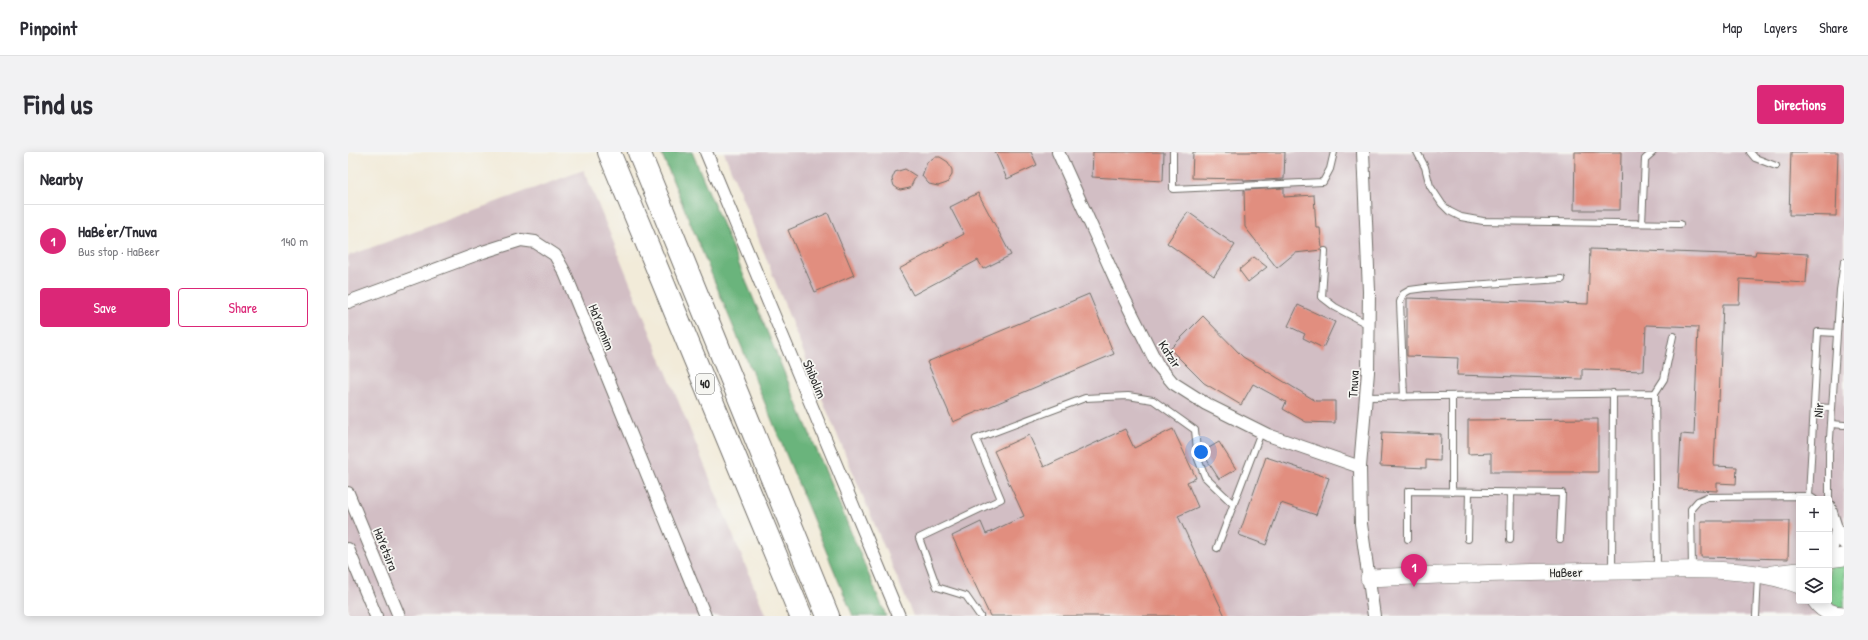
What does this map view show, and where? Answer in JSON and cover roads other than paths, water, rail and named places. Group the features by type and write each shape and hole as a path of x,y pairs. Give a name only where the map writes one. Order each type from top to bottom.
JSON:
{"highway":[{"name":"40","path":"609,152 801,616"},
{"name":"40","path":"639,152 828,616"}],"street":[{"name":"Shibolim","path":"706,152 899,616"},
{"name":"Katzir","path":"1058,152 1122,294 1157,364 1173,383 1206,404 1261,432 1360,467"},
{"name":"Tnuva","path":"1363,152 1369,325 1366,397 1360,467 1361,524 1374,616"},
{"name":"HaYozmim","path":"348,302 483,252 521,240 535,242 555,255 565,273 705,616"},
{"name":"HaYetsira","path":"348,493 398,616"},
{"name":"Nir","path":"1832,517 1836,531 1844,543"},
{"path":"1832,546 1836,531"},
{"path":"348,549 376,616"},
{"path":"1832,558 1844,557"},
{"name":"HaBeer","path":"1369,578 1481,573 1692,570 1761,574 1796,571"},
{"name":"HaBeer","path":"1761,574 1796,584"},
{"path":"1822,609 1834,614 1844,615"}],"lane":[{"path":"1173,152 1173,189 1323,182 1330,169 1334,152"},
{"path":"1417,152 1425,167 1430,186 1449,211 1461,217 1483,221 1680,224"},
{"path":"1642,224 1645,159 1653,152"},
{"path":"1750,152 1756,158 1776,166"},
{"path":"1325,251 1322,297 1335,307 1369,325"},
{"name":"Nir","path":"1829,496 1832,408 1844,262"},
{"path":"1404,396 1400,302 1403,294 1410,290 1426,288 1562,279"},
{"path":"1812,496 1814,407 1818,332 1837,333"},
{"path":"1658,571 1655,392 1664,379 1673,336"},
{"path":"1366,397 1655,392"},
{"path":"1612,393 1612,571"},
{"path":"980,616 966,596 937,586 919,538 1001,499 976,439 1085,398 1128,396 1153,400 1195,430 1198,459 1205,477 1233,504"},
{"path":"1452,396 1452,492"},
{"path":"1814,407 1832,408"},
{"path":"1831,424 1844,425"},
{"path":"1216,548 1261,432"},
{"path":"1408,539 1408,491 1562,493 1560,539"},
{"path":"1468,492 1468,539"},
{"path":"1510,540 1511,493"},
{"path":"1692,570 1691,509 1698,501 1707,497 1796,498"},
{"path":"1756,616 1761,574"}],"place":[{"name":"HaBe'er/Tnuva","path":"1414,587"}]}
